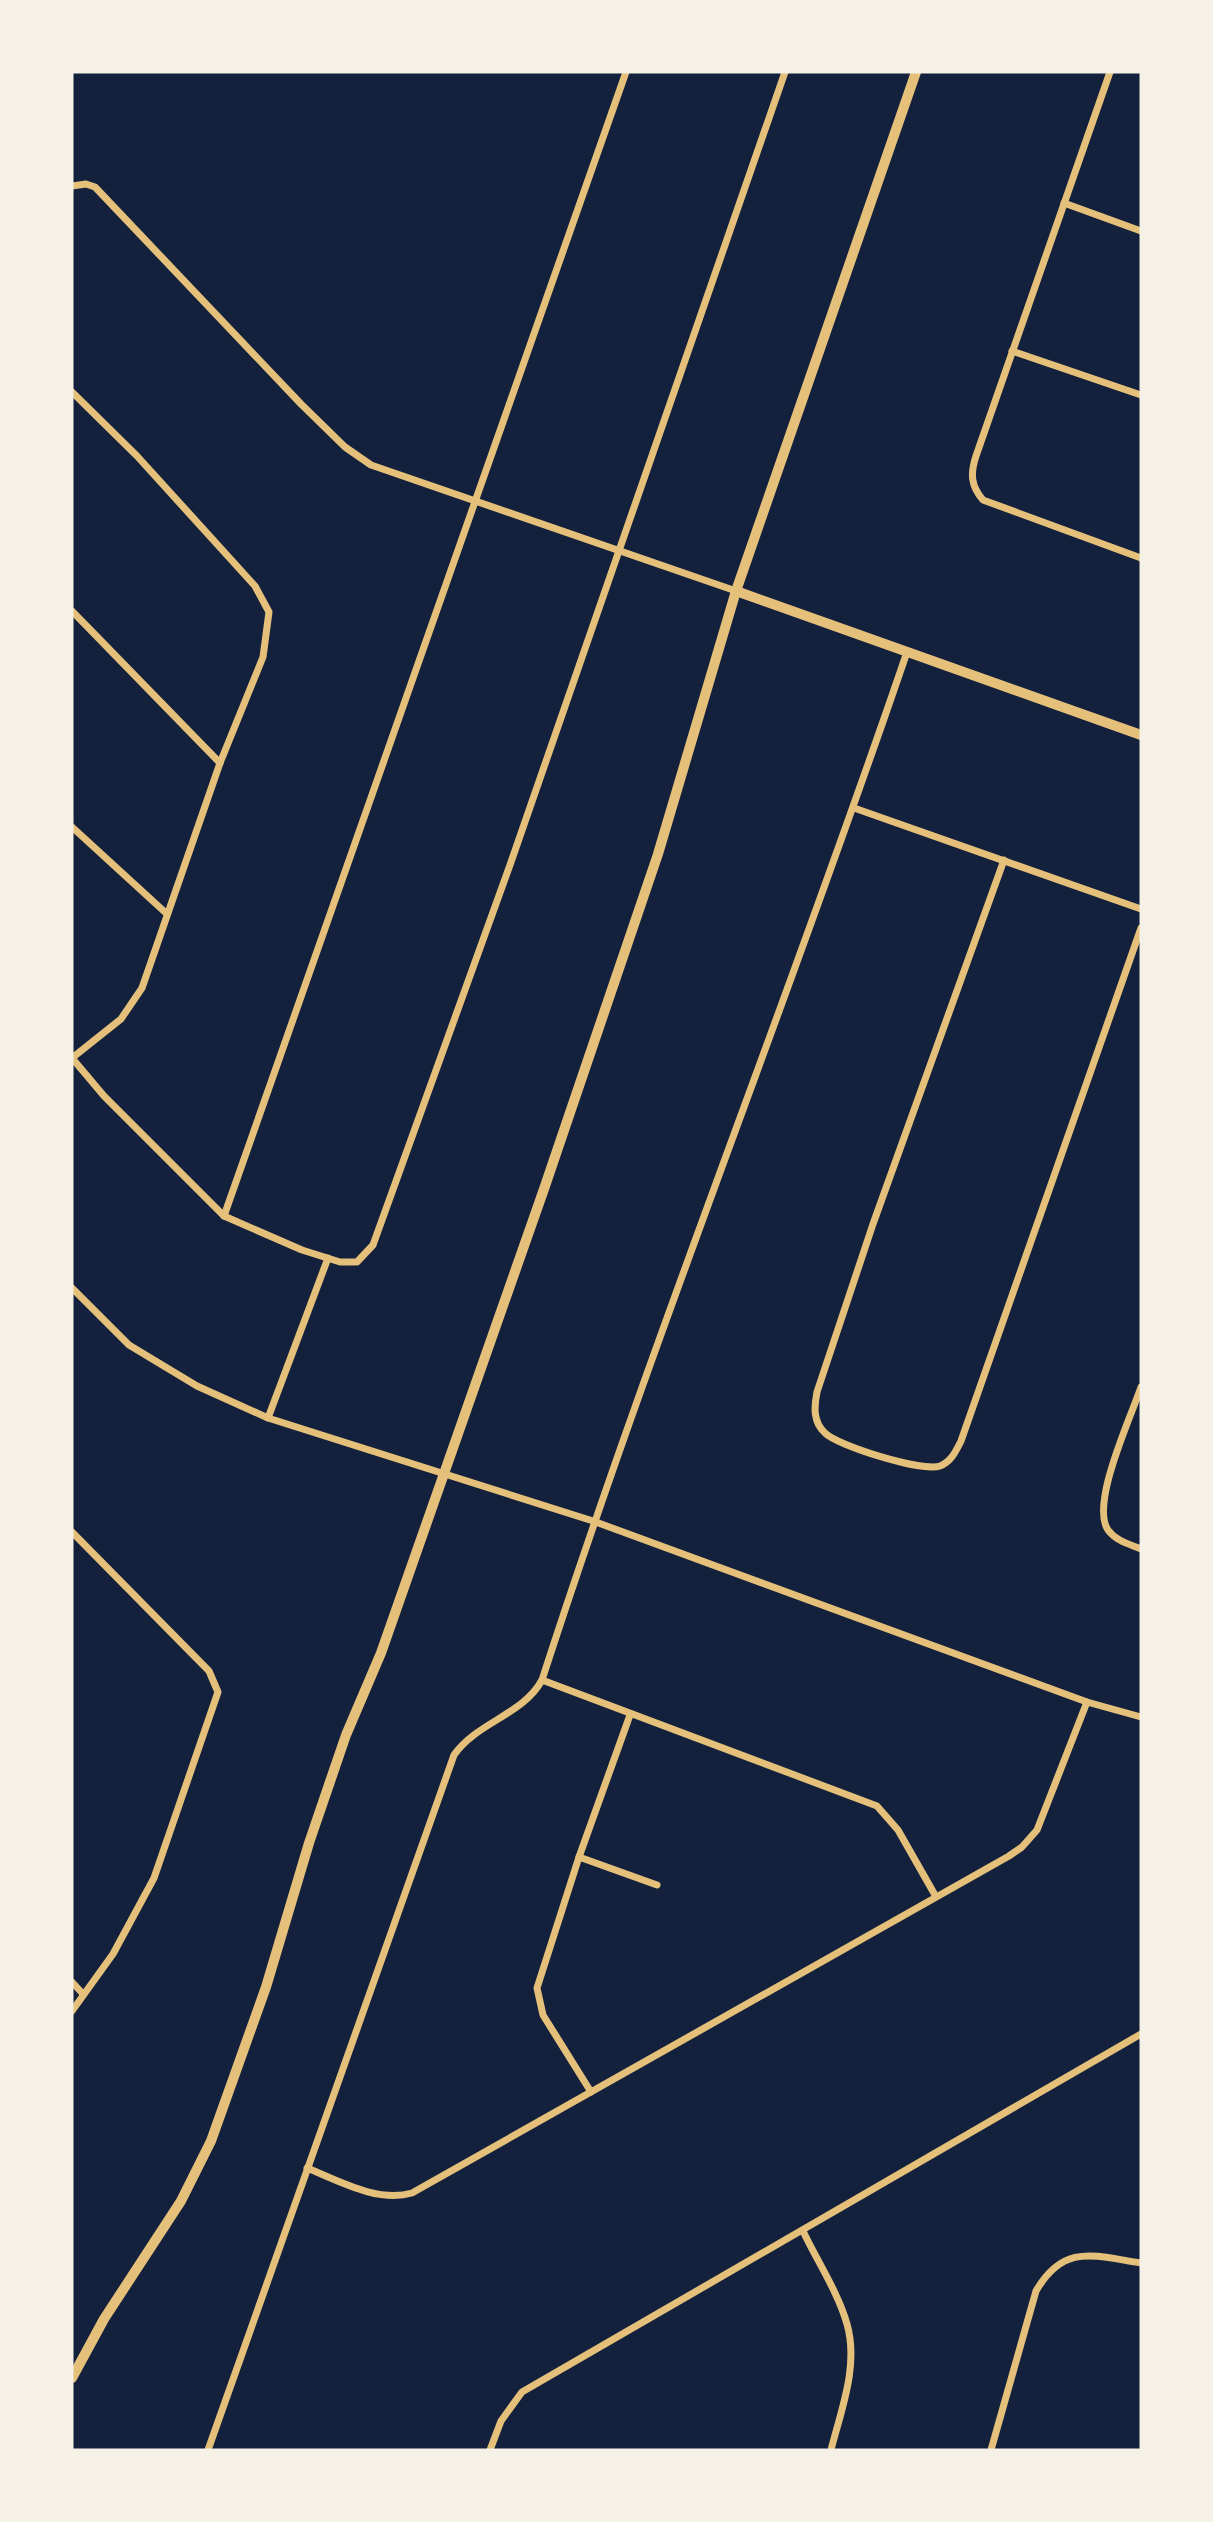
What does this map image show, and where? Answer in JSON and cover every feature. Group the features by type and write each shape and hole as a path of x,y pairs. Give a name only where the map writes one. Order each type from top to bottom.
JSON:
{"street":[{"path":"224,1216 626,72"},
{"path":"72,391 137,456 255,586 266,604 270,621 263,657 220,763 149,972 135,1000 121,1019 72,1058 119,1112 224,1216 268,1238 328,1258 357,1262 379,1236 785,72"},
{"path":"72,2378 104,2319 181,2201 211,2141 266,1987 309,1843 346,1735 381,1653 658,854 736,591 916,72"},
{"path":"1110,72 972,468 975,491 983,500 1141,558"},
{"path":"72,186 86,184 95,187 345,447 385,472 736,591 1141,735"},
{"path":"1064,203 1141,231"},
{"path":"1012,351 1141,395"},
{"path":"72,611 220,763"},
{"path":"208,2450 454,1755 466,1741 533,1696 542,1679 593,1521 853,808 907,652"},
{"path":"853,808 1141,909"},
{"path":"72,827 167,914"},
{"path":"1004,860 873,1224 817,1392 814,1411 817,1422 831,1438 921,1466 939,1466 954,1455 1141,928"},
{"path":"268,1418 328,1258"},
{"path":"72,1287 129,1345 197,1386 268,1418 593,1521 1087,1702 1141,1717"},
{"path":"1141,1388 1102,1504 1107,1529 1122,1541 1141,1549"},
{"path":"72,1532 209,1671 218,1692 155,1878 113,1954 72,2011"},
{"path":"542,1679 630,1715 836,1788 877,1806 887,1814 898,1830 935,1895"},
{"path":"307,2168 375,2193 404,2195 1022,1847 1037,1830 1087,1702"},
{"path":"591,2092 543,2015 537,1988 579,1857 630,1715"},
{"path":"579,1857 657,1885"},
{"path":"72,1982 83,1994"},
{"path":"490,2450 510,2405 522,2392 1141,2034"},
{"path":"803,2231 847,2322 850,2339 849,2381 831,2450"},
{"path":"992,2450 1036,2291 1050,2269 1061,2260 1079,2255 1141,2263"}]}
